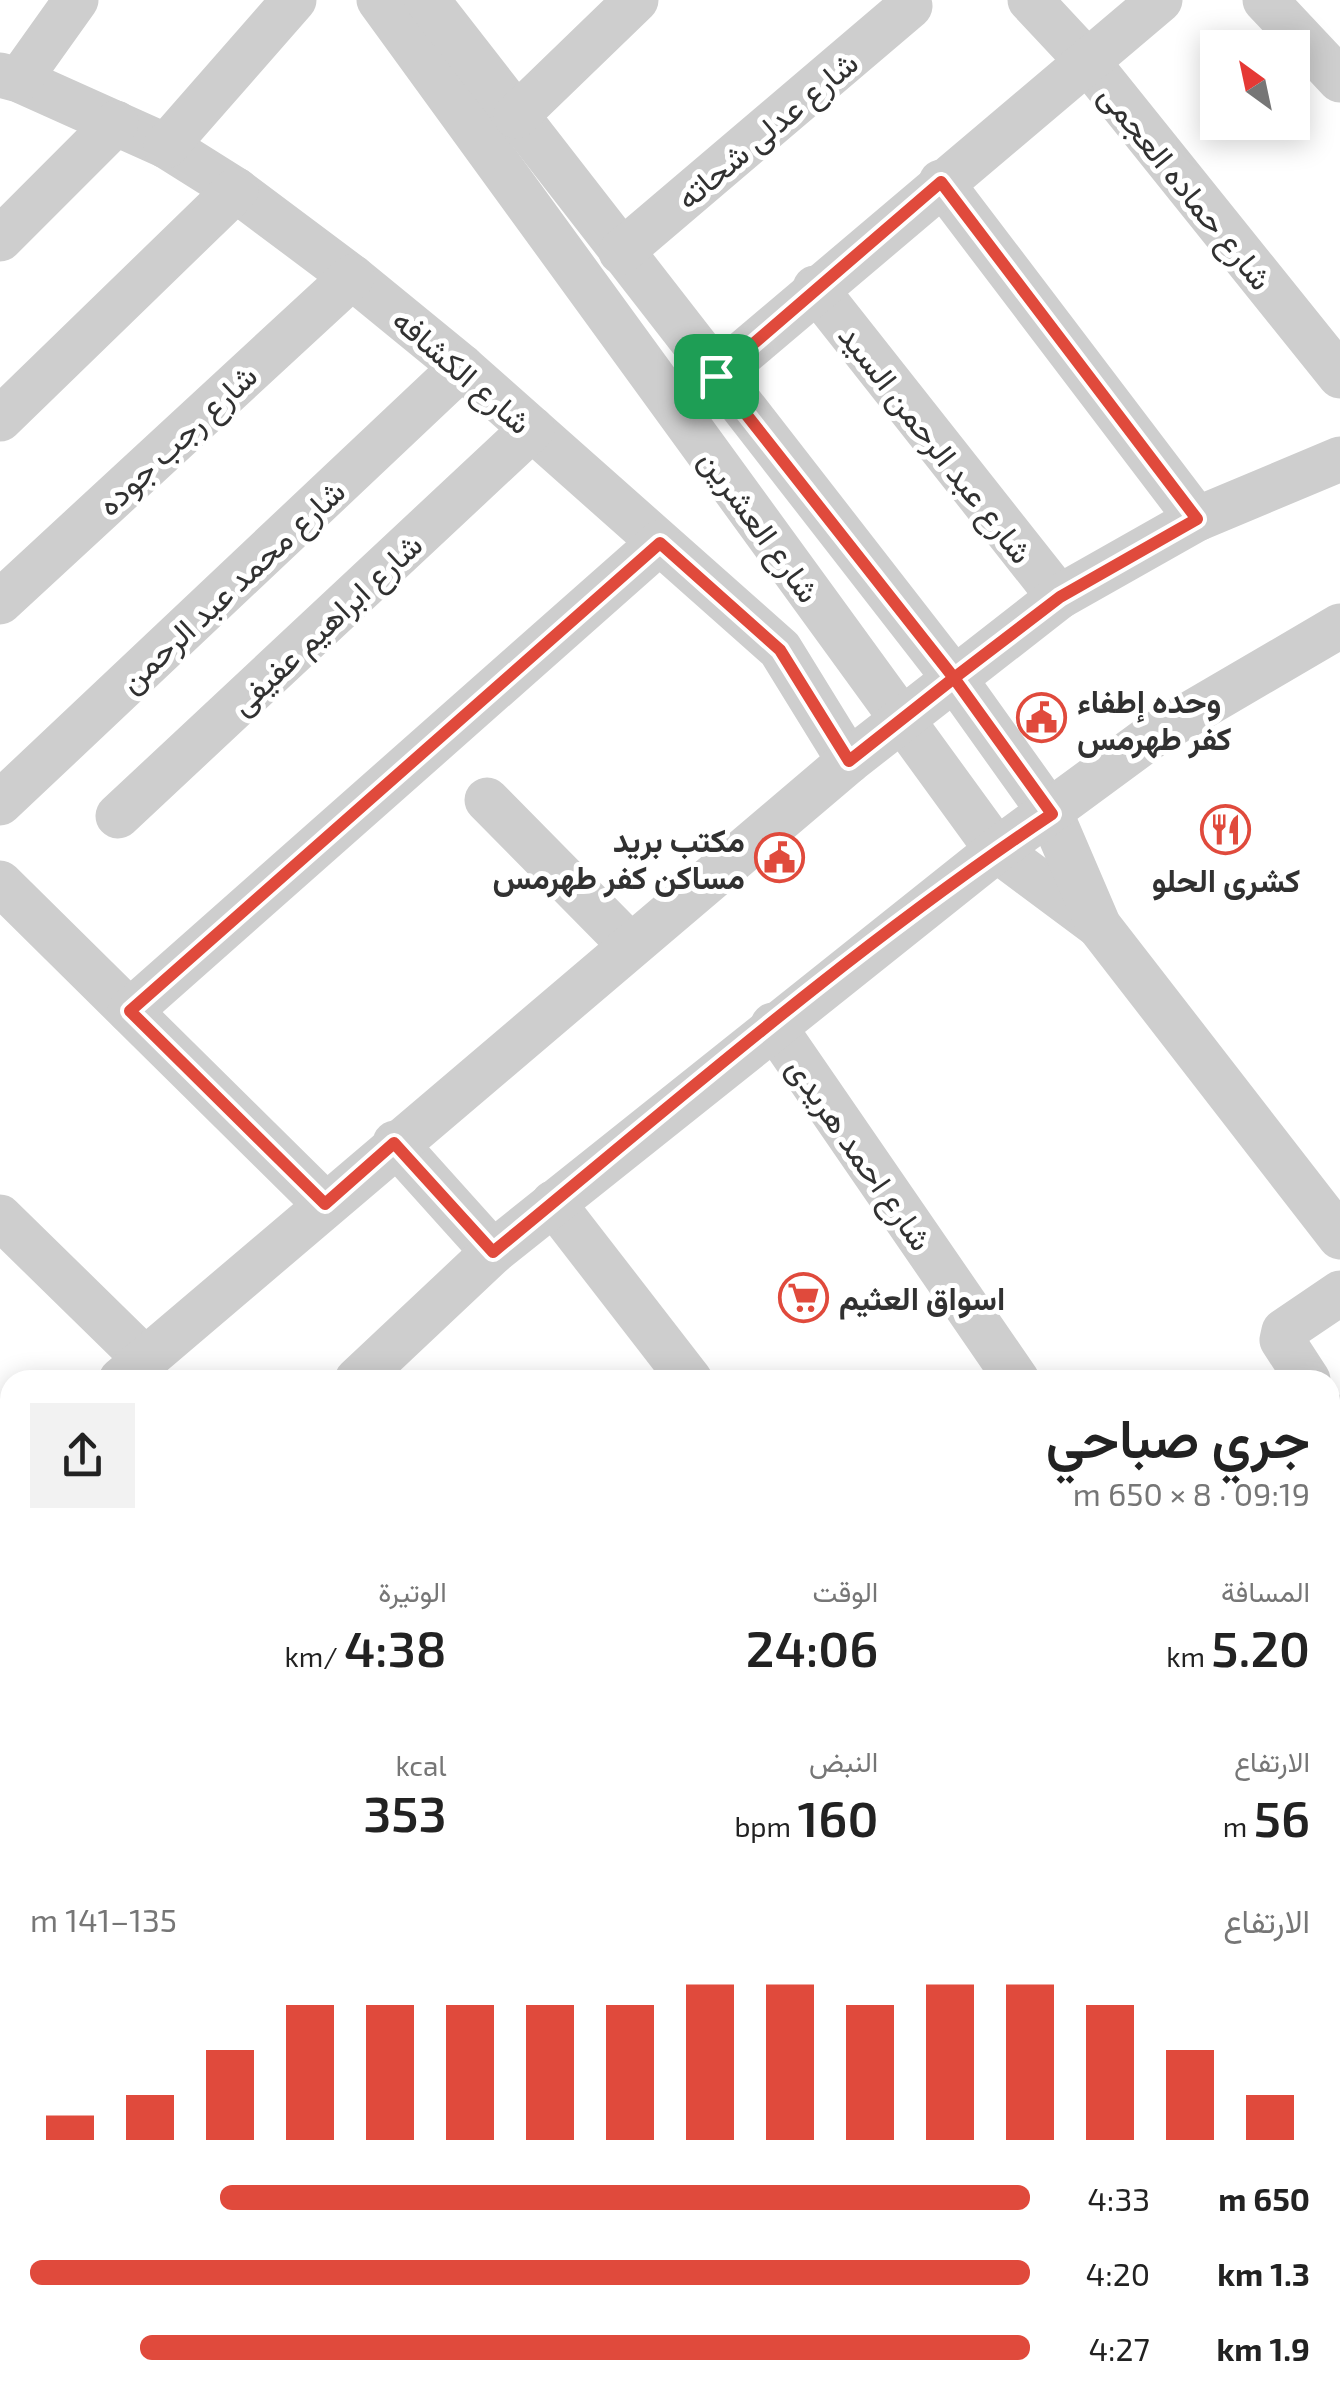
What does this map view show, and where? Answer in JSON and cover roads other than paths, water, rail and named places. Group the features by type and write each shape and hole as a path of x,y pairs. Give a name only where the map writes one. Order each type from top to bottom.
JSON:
{"street":[{"path":"10,78 76,0"},
{"path":"166,146 294,0"},
{"name":"شارع العشرين","path":"379,0 997,850 1099,926"},
{"path":"516,116 636,0"},
{"name":"شارع حماده العجمى","path":"1030,0 1086,62 1340,376"},
{"path":"716,376 1160,0"},
{"path":"1265,0 1340,80"},
{"name":"شارع العشرين","path":"441,6 516,116 954,678 1052,814 1099,926 1340,1237"},
{"name":"شارع عدلى شحاته","path":"621,252 910,6"},
{"name":"شارع الكشافه","path":"10,78 166,146 236,190 462,366 780,650 849,761"},
{"path":"0,239 116,123"},
{"path":"941,182 1197,519"},
{"path":"0,420 236,190"},
{"name":"شارع رجب جوده","path":"0,602 352,277"},
{"name":"شارع عبد الرحمن السيد","path":"816,288 1060,597"},
{"name":"شارع محمد عبد الرحمن","path":"0,803 462,366"},
{"name":"شارع ابراهيم عفيفى","path":"118,816 532,429"},
{"path":"0,1216 133,1369 394,1143 849,761 1060,597 1197,519 1340,459"},
{"path":"130,1011 660,543"},
{"path":"368,1370 493,1252 997,850 1052,814 1152,736 1340,626"},
{"path":"487,800 630,945"},
{"path":"0,882 325,1204"},
{"name":"شارع احمد هريدى","path":"773,1025 1010,1370"},
{"path":"394,1143 493,1252"},
{"path":"553,1203 682,1370"},
{"path":"1302,1370 1282,1340 1284,1331 1340,1293"}],"place":[{"name":"وحده إطفاء كفر طهرمس","path":"1042,718"},
{"name":"كشرى الحلو","path":"1226,829"},
{"name":"مكتب بريد مساكن كفر طهرمس","path":"780,857"},
{"name":"اسواق العثيم","path":"804,1297"}]}
